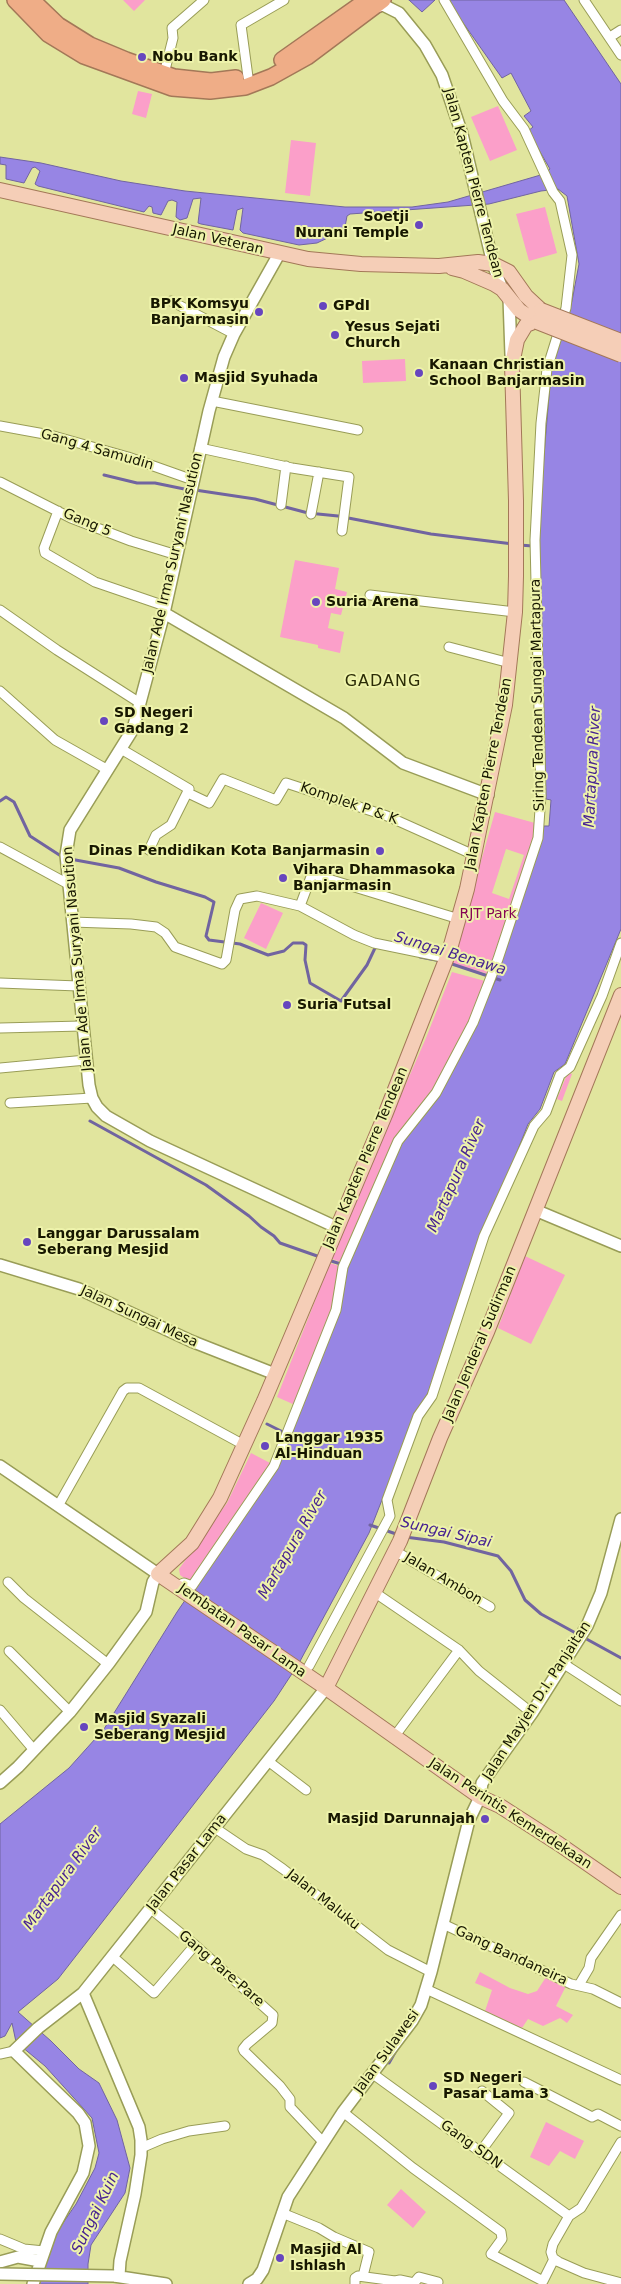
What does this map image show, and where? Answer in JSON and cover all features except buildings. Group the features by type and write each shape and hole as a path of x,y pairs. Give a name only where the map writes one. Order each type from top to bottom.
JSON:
{"highway":[{"path":"15,0 48,34 84,56 172,88 210,91 245,88 272,77 307,57 375,2"},
{"path":"32,0 58,25 90,45 174,77 210,81 248,77 268,69 375,2"}],"main road":[{"name":"Jalan Veteran","path":"0,190 279,254 361,264 439,266"},
{"path":"439,266 478,262 494,264 510,272 538,318"},
{"path":"439,266 464,271 485,279 506,294 519,310 621,354"},
{"path":"512,364 517,340 526,325 538,318 621,341"},
{"name":"Jalan Kapten Pierre Tendean","path":"158,1574 192,1543 207,1522 244,1445 388,1107 446,962 459,919 488,795 505,705 515,612 516,501 512,364"},
{"name":"Jalan Jenderal Sudirman","path":"326,1688 398,1546 621,995"},
{"name":"Jembatan Pasar Lama","path":"158,1574 308,1671 326,1688"},
{"name":"Jalan Perintis Kemerdekaan","path":"326,1688 480,1797 500,1806 530,1825 621,1887"}],"street":[{"path":"164,74 173,38 172,28 204,0"},
{"path":"248,77 241,25 284,0"},
{"name":"Siring Tendean Sungai Martapura","path":"180,1587 184,1582 192,1586 274,1466 336,1310 343,1267 398,1141 436,1093 473,1023 498,959 538,838 541,795 535,540 541,423 546,369 566,308 572,255 560,201 553,192 524,130 504,101 444,0"},
{"path":"584,0 621,54"},
{"name":"Jalan Kapten Pierre Tendean","path":"375,2 399,13 425,45 442,75 462,134 494,264 506,294 512,364"},
{"path":"610,37 621,30"},
{"name":"Jalan Ade Irma Suryani Nasution","path":"92,1098 82,1026 66,855 70,830 133,729 165,610 200,448 224,357 234,334 279,254"},
{"path":"171,301 234,334"},
{"path":"212,401 358,430"},
{"name":"Gang 4 Samudin","path":"0,426 50,434 128,457 193,480"},
{"path":"200,448 350,477 342,531"},
{"path":"281,505 286,466"},
{"path":"311,514 319,472"},
{"name":"Gang 5","path":"0,482 58,511 130,541 177,555"},
{"path":"58,511 44,548 44,553 95,582 165,610 344,718 403,763 488,795"},
{"path":"370,595 515,612"},
{"path":"0,610 57,650 140,703"},
{"path":"449,648 510,663"},
{"path":"0,691 55,740 108,770"},
{"path":"121,750 189,789 171,825 156,834 149,850"},
{"name":"Komplek P & K","path":"188,794 208,803 223,779 276,800 286,783 387,816 474,855"},
{"path":"0,848 70,885"},
{"path":"300,906 312,874 459,919"},
{"path":"72,922 131,924 156,928 165,933 175,947 222,964 226,960 235,910 243,898 257,896 300,906 354,936 374,943 446,962"},
{"path":"308,1671 390,1516 388,1500 418,1416 432,1396 484,1236 534,1126 546,1112 560,1075 570,1067 602,996 621,943"},
{"path":"0,983 78,986"},
{"path":"0,1028 82,1026"},
{"path":"0,1068 86,1060"},
{"path":"10,1103 92,1098 106,1116 150,1141 336,1227"},
{"path":"535,1210 621,1246"},
{"name":"Jalan Sungai Mesa","path":"0,1265 79,1289 191,1342 275,1374"},
{"path":"58,1506 123,1391 127,1388 139,1388 244,1445"},
{"path":"0,1466 158,1574 153,1582 146,1612 108,1664 70,1712 0,1783"},
{"name":"Jalan Mayjen D.I. Panjaitan","path":"480,1797 482,1783 489,1771 532,1713 587,1626 601,1593 621,1519"},
{"name":"Jalan Ambon","path":"398,1546 490,1608"},
{"path":"8,1582 24,1598 108,1664"},
{"path":"374,1592 459,1650 479,1671 532,1713"},
{"path":"394,1737 459,1650"},
{"path":"9,1651 70,1712"},
{"path":"564,1664 621,1701"},
{"name":"Jalan Pasar Lama","path":"18,2047 38,2028 83,1993 326,1688"},
{"path":"0,1710 34,1750"},
{"path":"268,1761 306,1790"},
{"name":"Jalan Sulawesi","path":"255,2282 263,2270 288,2198 343,2112 412,2021 431,1972 469,1820 480,1797"},
{"name":"Jalan Maluku","path":"215,1828 246,1849 264,1855 388,1950 431,1972"},
{"name":"Gang Pare-Pare","path":"151,1909 195,1945 273,2015 272,2023 243,2049 280,2086 290,2099 290,2107 323,2142"},
{"name":"Gang Bandaneira","path":"579,1985 589,1968 591,1958 621,1915"},
{"name":"Gang Bandaneira","path":"443,1924 571,1984 594,1989 621,2003"},
{"path":"113,1957 154,1993 195,1945"},
{"path":"426,1988 621,2080"},
{"path":"83,1993 139,2126 141,2148 135,2194 116,2276"},
{"path":"0,2054 18,2047 78,2112 84,2123 89,2146 82,2173 42,2256 33,2284"},
{"name":"Gang SDN","path":"372,2074 569,2216"},
{"path":"524,2082 592,2116 598,2114 621,2126"},
{"path":"481,2151 508,2113 482,2091"},
{"path":"343,2112 413,2168 501,2232 502,2239 491,2254 543,2281 554,2259"},
{"path":"141,2148 189,2131 225,2126"},
{"path":"621,2142 581,2208 569,2216 553,2244 551,2252 554,2259 584,2273 621,2283"},
{"path":"282,2213 369,2252 363,2276"},
{"path":"0,2239 42,2256"},
{"path":"0,2262 18,2257 42,2256"},
{"path":"0,2274 116,2276 166,2284"},
{"path":"355,2284 356,2277 363,2276 414,2283 419,2278 438,2282"}],"green space":[{"path":"123,0 145,0 134,11"},
{"path":"138,91 152,94 146,118 132,114"},
{"path":"498,106 517,150 490,161 471,117"},
{"path":"291,140 316,143 310,196 285,193"},
{"path":"545,207 557,253 529,261 516,214"},
{"path":"405,359 406,381 363,383 362,361"},
{"name":"Suria Arena","path":"295,560 339,568 335,589 347,592 341,615 331,613 328,628 344,632 340,653 318,648 318,645 280,637"},
{"name":"RJT Park","path":"495,812 535,823 535,837 488,974 452,963","holes":["506,849 524,855 509,899 492,893"]},
{"path":"261,903 283,913 266,949 244,938"},
{"path":"452,972 485,981 473,1013 432,1092 394,1141 343,1263 330,1258 426,1038"},
{"path":"568,1072 572,1074 562,1101 557,1099"},
{"path":"525,1256 565,1275 531,1344 498,1328"},
{"path":"330,1263 339,1266 333,1311 295,1405 277,1397"},
{"path":"251,1453 272,1464 191,1583 180,1575 179,1569 227,1503"},
{"path":"480,1972 510,1988 528,1994 537,1991 546,1977 566,1986 556,2006 573,2015 567,2023 560,2018 543,2026 528,2019 522,2028 500,2019 485,2011 492,1990 475,1983"},
{"path":"546,2122 584,2141 575,2159 560,2151 549,2166 530,2157"},
{"path":"401,2189 426,2212 413,2228 387,2205"}],"water":[{"path":"409,0 435,0 422,12"},
{"path":"447,0 564,0 621,84 621,929 565,1064 554,1072 540,1109 528,1124 473,1264 428,1393 416,1413 369,1533 299,1663 274,1701 58,1979 18,2012 79,2069 99,2083 117,2120 130,2168 125,2193 91,2245 88,2264 88,2284 39,2284 52,2239 76,2204 95,2168 99,2153 92,2118 45,2066 16,2042 12,2023 5,2036 0,2038 0,1824 69,1768 104,1729 177,1612 276,1467 344,1286 348,1266 385,1178 403,1141 440,1095 476,1024 496,979 495,975 541,840 544,826 549,826 551,800 546,799 538,527 551,372 572,301 579,264 567,196 558,189 541,191 489,204 350,214 347,216 345,227 336,234 317,243 299,245 243,233 240,230 243,208 237,210 233,230 198,223 201,198 193,199 187,218 180,220 176,217 177,202 172,200 168,201 161,215 153,213 152,207 149,206 144,212 38,186 35,184 40,171 35,167 32,168 24,183 6,179 6,165 0,164 0,157 41,163 121,181 185,191 345,207 412,207 448,202 544,174 550,169 528,131 533,127 524,116 531,111 511,73 502,78"}],"waterway":[{"path":"104,475 137,483 155,483 189,490"},
{"path":"195,490 255,499 308,513 338,516 431,534 513,544"},
{"path":"519,545 533,546"},
{"name":"Sungai Benawa","path":"0,801 6,797 14,802 30,836 64,858"},
{"name":"Sungai Benawa","path":"70,859 119,868 205,897 214,902 206,936 209,940 240,944 268,955 284,951 293,943 303,943 306,945 305,960 310,983 341,1001 367,965 375,948 378,947"},
{"name":"Sungai Benawa","path":"420,957 441,961"},
{"name":"Sungai Benawa","path":"449,963 500,980"},
{"path":"90,1121 206,1185 249,1216 280,1243 320,1257"},
{"path":"328,1260 344,1265"},
{"path":"267,1424 285,1433"},
{"name":"Sungai Sipai","path":"370,1525 399,1535"},
{"name":"Sungai Sipai","path":"405,1537 444,1542 498,1556 511,1571 525,1600 541,1614 621,1658"},
{"path":"389,2063 397,2049"}],"place":[{"name":"Nobu Bank","path":"142,57"},
{"name":"Soetji Nurani Temple","path":"419,225"},
{"name":"GPdI","path":"323,306"},
{"name":"BPK Komsyu Banjarmasin","path":"259,312"},
{"name":"Yesus Sejati Church","path":"335,335"},
{"name":"Kanaan Christian School Banjarmasin","path":"419,373"},
{"name":"Masjid Syuhada","path":"184,378"},
{"name":"Suria Arena","path":"316,602"},
{"name":"SD Negeri Gadang 2","path":"104,721"},
{"name":"Dinas Pendidikan Kota Banjarmasin","path":"380,851"},
{"name":"Vihara Dhammasoka Banjarmasin","path":"283,878"},
{"name":"Suria Futsal","path":"287,1005"},
{"name":"Langgar Darussalam Seberang Mesjid","path":"27,1242"},
{"name":"Langgar 1935 Al-Hinduan","path":"265,1446"},
{"name":"Masjid Syazali Seberang Mesjid","path":"84,1727"},
{"name":"Masjid Darunnajah","path":"485,1819"},
{"name":"SD Negeri Pasar Lama 3","path":"433,2086"},
{"name":"Masjid Al Ishlash","path":"280,2258"}],"district":[{"name":"GADANG","path":"383,682"}],"water label":[{"name":"Martapura River","path":"593,767"},
{"name":"Martapura River","path":"457,1176"},
{"name":"Martapura River","path":"293,1545"},
{"name":"Martapura River","path":"63,1879"},
{"name":"Sungai Kuin","path":"96,2213"}]}
